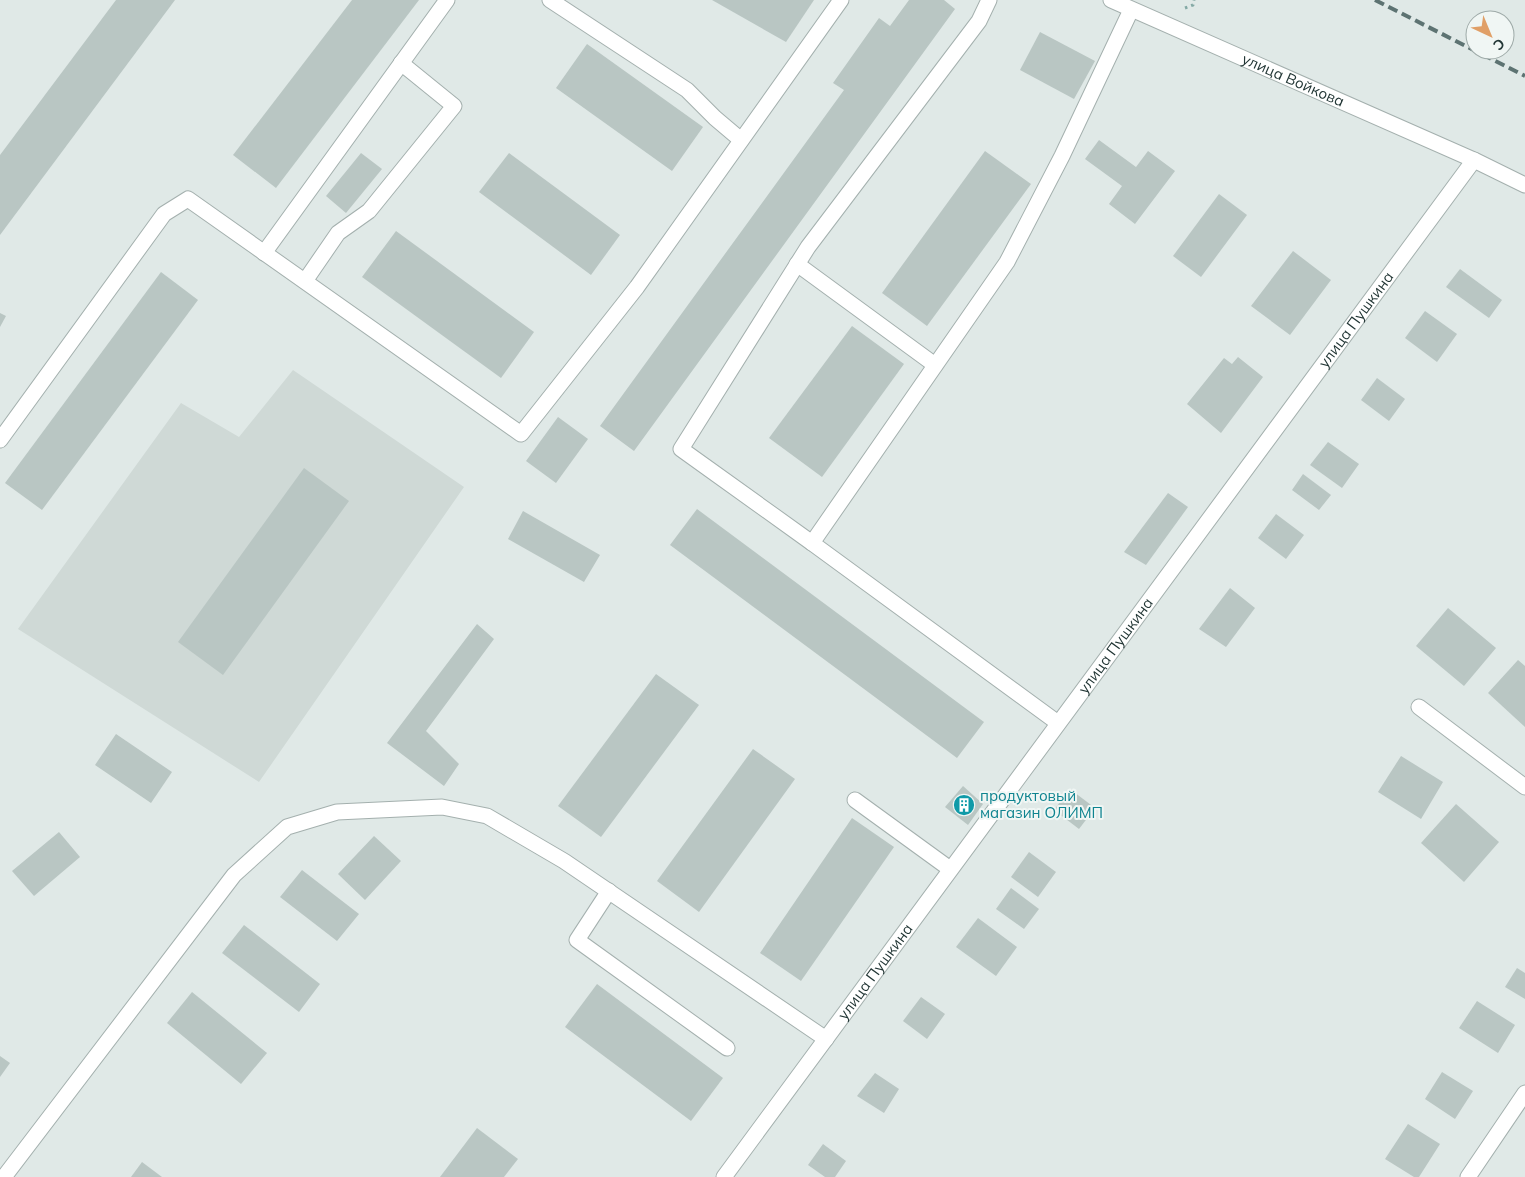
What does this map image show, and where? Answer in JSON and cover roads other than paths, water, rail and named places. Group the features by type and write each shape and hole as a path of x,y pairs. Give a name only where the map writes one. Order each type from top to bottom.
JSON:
{"street":[{"path":"264,253 447,0"},
{"path":"550,0 687,90 715,118 741,140"},
{"path":"0,440 164,214 188,198 521,434 637,287 841,0"},
{"path":"989,0 978,21 808,247 681,449 1058,723"},
{"name":"улица Войкова","path":"1110,0 1474,160"},
{"path":"812,543 1007,262 1062,156 1131,10"},
{"path":"305,282 338,233 369,211 454,106 401,63"},
{"path":"1474,160 1525,185"},
{"name":"улица Пушкина","path":"724,1177 1474,160"},
{"path":"797,264 935,366"},
{"path":"1419,707 1525,787"},
{"path":"855,800 950,869"},
{"path":"4,1177 234,875 287,827 337,812 442,806 487,816 564,861 826,1039"},
{"path":"609,891 577,940 727,1048"},
{"path":"1468,1177 1525,1093"}],"railway":[{"path":"1375,0 1525,76"}],"place":[{"name":"продуктовый магазин ОЛИМП","path":"964,805"}]}
